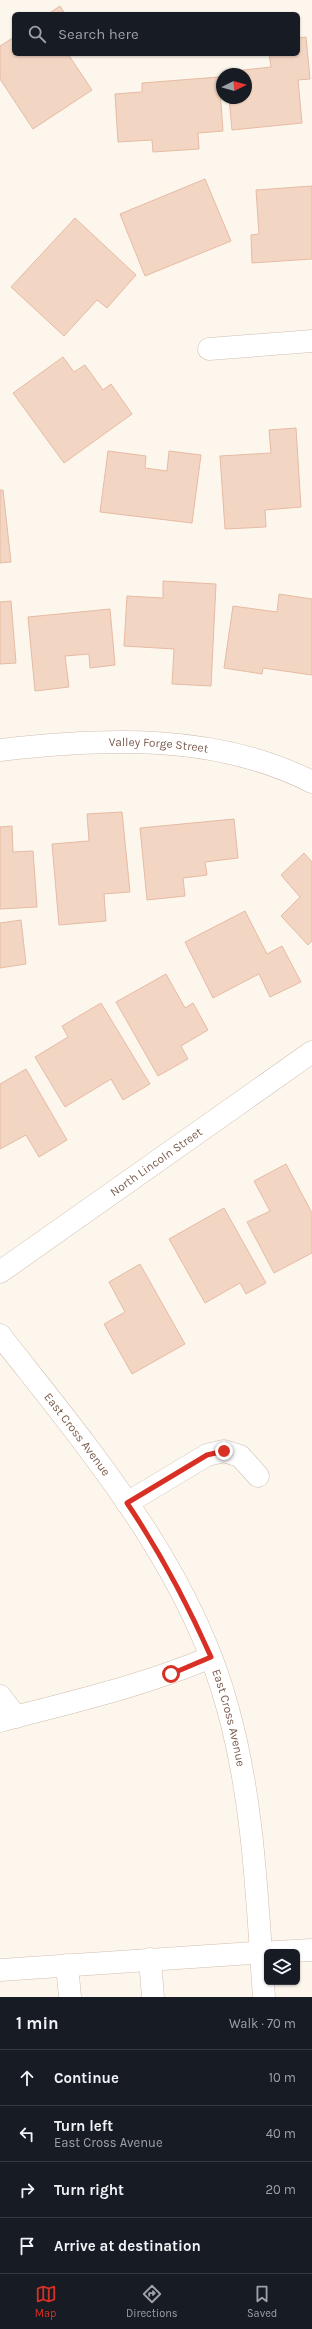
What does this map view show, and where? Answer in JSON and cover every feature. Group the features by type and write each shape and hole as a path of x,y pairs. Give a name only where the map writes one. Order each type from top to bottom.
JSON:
{"street":[{"path":"209,349 312,341"},
{"name":"Valley Forge Street","path":"0,750 58,743 157,741 228,753 293,773 312,782"},
{"name":"North Lincoln Street","path":"0,1272 312,1052"},
{"name":"East Cross Avenue","path":"0,1335 105,1469 152,1540 186,1601 211,1657 228,1708 242,1768 252,1829 268,1949"},
{"path":"127,1503 207,1455 224,1451 240,1456 258,1476"},
{"path":"0,1696 8,1719 156,1679 211,1657"},
{"path":"300,1951 312,1950"},
{"path":"0,1970 264,1952"},
{"path":"150,1959 153,1997"},
{"path":"67,1965 70,1997"},
{"name":"East Cross Avenue","path":"264,1997 265,1985"}],"building":[{"path":"60,6 64,12 51,12"},
{"path":"306,37 310,79 298,80 302,123 232,130 230,104 252,104 252,69 271,67 269,56 300,56 300,38"},
{"path":"12,38 12,56 69,56 92,90 33,129 0,79 0,46"},
{"path":"216,77 216,104 221,104 223,131 198,133 199,149 153,152 152,140 118,142 115,94 142,92 142,83"},
{"path":"205,179 231,241 145,276 120,214"},
{"path":"312,186 312,259 252,263 251,235 259,234 256,190"},
{"path":"75,218 136,275 107,308 97,300 64,336 11,287"},
{"path":"63,357 74,372 85,365 103,390 111,384 132,414 64,463 13,393"},
{"path":"296,428 301,507 265,510 266,527 225,529 220,456 271,453 269,430"},
{"path":"108,451 146,456 145,468 167,471 169,451 201,455 192,523 100,512"},
{"path":"0,490 3,490 11,562 0,563"},
{"path":"163,581 216,584 211,686 172,684 174,649 124,646 127,596 163,598"},
{"path":"279,594 312,599 312,675 263,668 262,674 224,668 233,606 277,612"},
{"path":"11,601 16,663 0,664 0,602"},
{"path":"110,609 115,665 90,668 89,654 65,656 69,687 35,691 28,617"},
{"path":"122,812 130,892 104,894 106,921 59,925 52,844 89,841 87,814"},
{"path":"234,819 238,858 205,862 207,875 183,878 185,896 147,900 140,828"},
{"path":"12,826 13,852 33,851 37,907 0,909 0,827"},
{"path":"304,853 312,862 312,941 308,945 281,916 300,897 281,875"},
{"path":"245,911 267,954 282,946 301,982 270,997 259,974 213,998 185,942"},
{"path":"21,920 26,964 0,968 0,923"},
{"path":"166,974 185,1008 193,1003 208,1030 181,1046 188,1059 158,1076 116,1002"},
{"path":"101,1003 150,1084 123,1100 111,1079 65,1107 35,1057 68,1037 62,1026"},
{"path":"26,1069 67,1140 39,1157 26,1135 0,1149 0,1084"},
{"path":"286,1164 312,1213 312,1253 274,1273 247,1222 270,1211 254,1181"},
{"path":"224,1208 266,1283 246,1294 240,1283 205,1303 169,1239"},
{"path":"140,1264 185,1344 132,1374 104,1324 125,1312 109,1282"}],"route":[{"path":"171,1674 211,1657 186,1601 152,1540 127,1503 207,1455 224,1451"}]}
